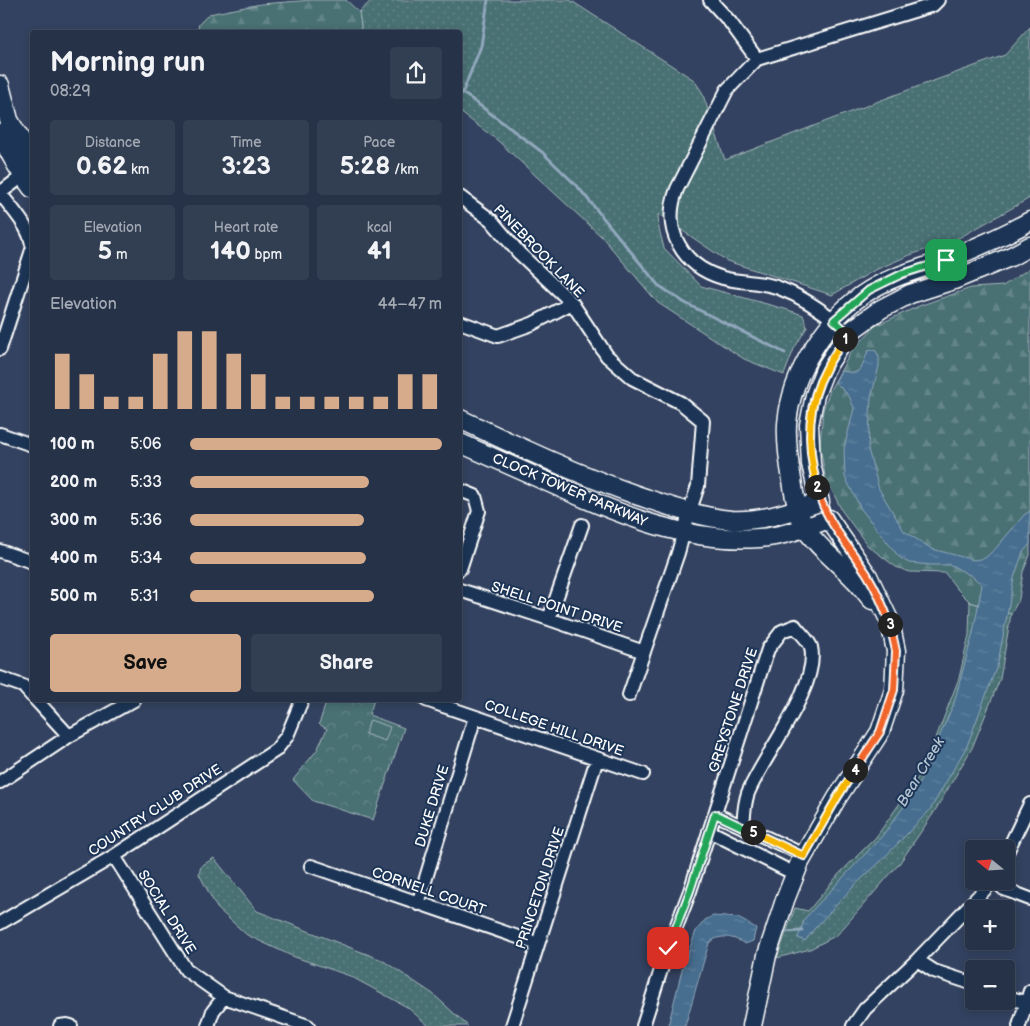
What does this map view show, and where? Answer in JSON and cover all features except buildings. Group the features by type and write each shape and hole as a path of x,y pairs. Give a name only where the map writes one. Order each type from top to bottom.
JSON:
{"street":[{"path":"710,0 730,22 757,59"},
{"path":"848,333 809,302 778,287 724,278 706,272 697,266 682,251 670,218 671,209 677,190 727,90 757,59 933,5 938,0"},
{"path":"0,86 9,120 30,156"},
{"path":"0,133 8,151 29,178 0,193 30,234"},
{"name":"PINEBROOK LANE","path":"462,198 491,220 519,253 572,303 607,356 632,378 681,403 703,421 698,486 689,513"},
{"path":"890,622 856,580 826,552 805,528 789,467 787,424 794,389 806,359 834,320 869,290 902,274 946,260 991,242 1030,221"},
{"path":"752,1026 767,955 795,874 837,798 880,732 894,690 896,651 890,622 868,576 829,519 820,502 811,464 809,425 815,395 825,369 848,333 880,309 910,294 954,280 1010,258 1030,246"},
{"path":"0,349 30,256"},
{"path":"462,323 498,336 532,324 572,303"},
{"name":"CLOCK TOWER PARKWAY","path":"462,420 538,456 604,483 689,513 732,520 769,517 820,502"},
{"path":"0,434 30,444"},
{"name":"CLOCK TOWER PARKWAY","path":"462,444 612,511 650,524 684,532 732,539 752,539 805,528 829,519"},
{"path":"462,491 475,496 479,511 462,562"},
{"path":"629,695 689,513"},
{"path":"549,619 582,525"},
{"path":"0,551 30,561"},
{"name":"SHELL POINT DRIVE","path":"462,591 644,652"},
{"name":"GREYSTONE DRIVE","path":"643,1026 715,814 768,649 782,631 795,626 811,646 812,665 806,684 791,715 748,793 743,827"},
{"path":"0,678 23,686 30,694"},
{"path":"38,702 69,736"},
{"path":"0,782 69,736 130,702"},
{"name":"COUNTRY CLUB DRIVE","path":"0,923 114,856 276,750 288,736 301,702"},
{"name":"COLLEGE HILL DRIVE","path":"432,702 643,774"},
{"name":"DUKE DRIVE","path":"418,904 475,717"},
{"name":"PRINCETON DRIVE","path":"512,1026 597,759"},
{"path":"1013,840 1030,804"},
{"path":"715,814 804,856"},
{"path":"709,831 795,874"},
{"name":"SOCIAL DRIVE","path":"114,856 186,970 224,997 308,1026"},
{"name":"CORNELL COURT","path":"311,866 538,944"},
{"path":"853,1026 865,1009 917,960 985,890"},
{"path":"1007,890 1030,899"},
{"path":"917,960 934,971 965,981"},
{"path":"1015,996 1028,997 1019,1026"},
{"path":"208,1026 213,1011 224,997"},
{"path":"60,1026 71,1026"}],"green space":[{"path":"312,0 346,0 359,12 360,30 198,30 199,24 209,14 261,4"},
{"path":"372,0 570,0 694,80 702,92 725,160 1005,55 1030,27 1030,198 957,239 910,255 873,271 832,295 727,261 658,214 659,229 664,248 701,286 803,315 807,327 794,349 784,375 744,359 658,303 602,237 497,140 462,114 462,30 360,30 359,12"},
{"path":"1030,268 1030,555 1023,572 1019,599 1011,614 970,602 945,573 910,572 896,567 868,546 842,511 825,476 820,445 823,410 830,390 851,352 875,326 919,306 971,288 1003,286"},
{"path":"970,602 1011,614 1000,679 972,748 933,814 899,864 837,935 810,949 777,958 795,908 808,911 839,874 876,837 924,769 959,678 969,635"},
{"path":"326,702 373,702 369,715 404,728 373,820 313,801 293,780 317,750 327,729 319,724"},
{"path":"370,720 390,727 385,741 365,734"},
{"path":"214,858 257,911 382,960 433,994 468,1026 429,1026 407,1007 350,976 292,956 247,935 217,908 199,874 201,866"}],"water":[{"path":"868,351 876,351 879,357 879,366 871,398 868,449 879,489 904,531 932,549 974,560 985,558 1024,515 1030,511 1030,544 1023,552 1014,578 998,663 967,746 930,810 855,885 805,941 798,938 805,918 882,836 916,790 954,703 973,633 982,585 973,577 951,565 909,563 899,557 861,509 845,477 844,449 854,408 849,396 835,382 841,371 854,373 861,369"},
{"path":"713,916 738,918 756,928 753,941 745,944 736,939 722,937 709,943 685,1026 668,1026 682,970 696,931 705,920"}],"waterway":[{"path":"462,94 481,46 488,0"},
{"path":"462,93 542,152 578,187 658,285 685,303 785,353"},
{"name":"Bear Creek","path":"784,932 802,931"}],"route":[{"path":"668,948 690,891 715,814 804,856 837,798 880,732 894,690 896,651 890,622 868,576 829,519 820,502 811,464 809,425 815,395 825,369 848,333 834,320 869,290 902,274 946,260"}]}
